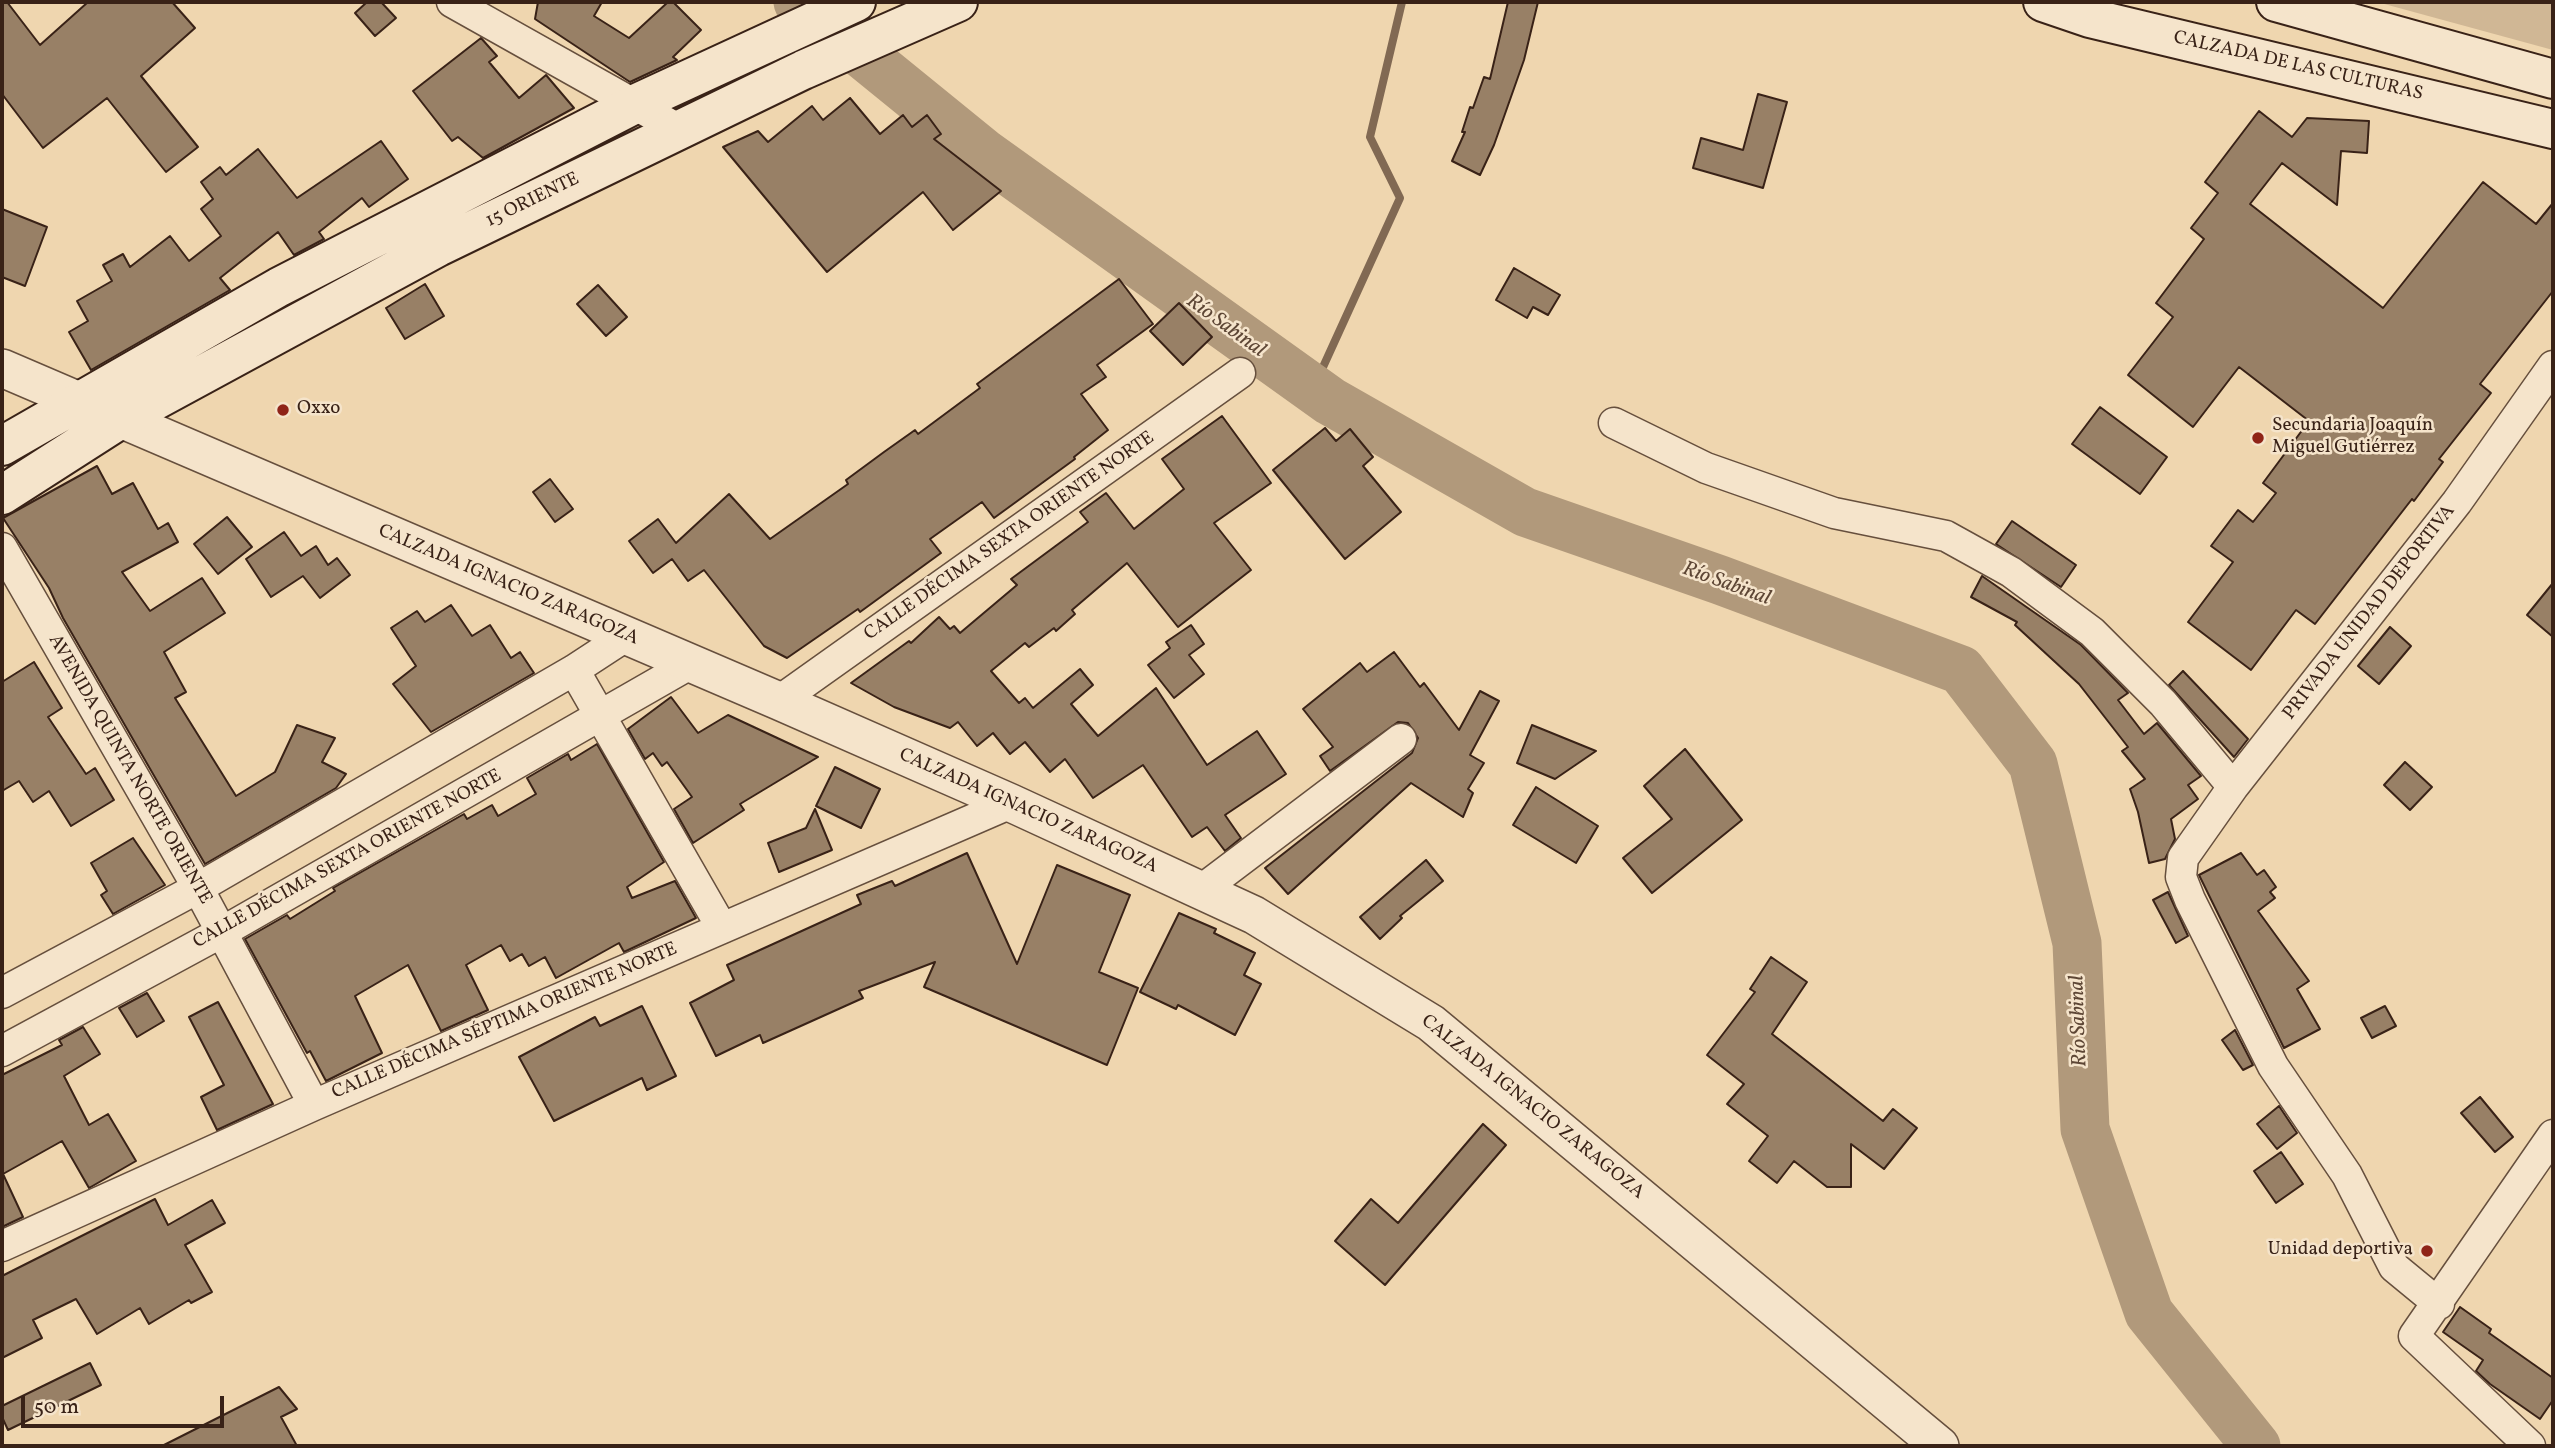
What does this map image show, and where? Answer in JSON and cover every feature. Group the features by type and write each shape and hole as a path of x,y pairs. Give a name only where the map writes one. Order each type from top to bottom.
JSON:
{"main road":[{"name":"15 ORIENTE","path":"2,446 279,287 637,103 856,2"},
{"name":"CALZADA DE LAS CULTURAS","path":"2043,2 2090,18 2553,129"},
{"path":"2276,2 2553,79"},
{"name":"15 ORIENTE","path":"2,495 119,420 438,247 803,71 952,4"}],"street":[{"path":"452,2 637,103 680,130"},
{"name":"PRIVADA UNIDAD DEPORTIVA","path":"2439,1304 2394,1267 2347,1175 2273,1066 2190,900 2181,877 2183,858 2233,787 2457,502 2553,366"},
{"name":"CALZADA IGNACIO ZARAGOZA","path":"2,368 779,701 1011,803 1254,915 1431,1023 1940,1446"},
{"name":"CALLE DÉCIMA SEXTA ORIENTE NORTE","path":"779,701 1240,373"},
{"path":"1614,424 1706,468 1834,513 1946,536 2011,572 2092,632 2163,703 2233,787"},
{"name":"AVENIDA QUINTA NORTE ORIENTE","path":"2,548 198,888 314,1105"},
{"path":"2,993 198,888 574,670 626,636"},
{"name":"CALLE DÉCIMA SEXTA ORIENTE NORTE","path":"2,1051 222,932 600,718 690,663"},
{"path":"574,670 722,928"},
{"path":"1200,891 1401,739"},
{"name":"CALLE DÉCIMA SÉPTIMA ORIENTE NORTE","path":"2,1246 314,1105 1011,803"},
{"path":"2529,1446 2414,1336 2439,1304 2553,1135"}],"shaded area":[{"path":"2377,2 2553,2 2553,50"}],"building":[{"path":"2,2 7,2 40,45 88,2 172,2 195,28 141,76 198,147 166,172 107,98 43,148 2,94"},
{"path":"367,2 381,2 396,18 375,36 355,13"},
{"path":"538,2 602,2 594,16 629,38 668,2 673,2 701,30 673,57 677,60 630,82 535,19"},
{"path":"1508,2 1538,2 1524,60 1494,145 1480,175 1452,161 1465,132 1462,132 1470,107 1473,108 1484,77 1490,79"},
{"path":"481,38 497,56 489,62 519,98 546,75 574,108 483,158 458,137 452,141 413,91"},
{"path":"1758,94 1787,102 1763,188 1693,168 1701,138 1743,150"},
{"path":"850,98 880,134 903,115 912,127 927,115 941,134 934,139 1001,191 953,230 923,192 827,272 723,147 758,131 768,142 812,106 823,120"},
{"path":"2259,111 2292,137 2307,118 2369,121 2367,153 2341,151 2337,205 2282,163 2250,204 2383,308 2483,182 2536,224 2553,203 2553,291 2480,384 2491,393 2439,459 2443,462 2414,501 2412,499 2315,624 2296,610 2251,670 2188,622 2233,562 2211,546 2238,510 2253,522 2276,493 2263,483 2309,421 2239,367 2193,427 2128,375 2173,317 2156,303 2204,239 2191,228 2218,193 2205,182"},
{"path":"381,141 408,179 369,207 362,198 319,232 324,239 294,255 278,232 220,278 230,290 91,370 69,332 88,321 77,301 112,281 103,265 123,254 130,267 170,236 189,261 221,236 201,209 213,199 201,182 220,167 226,175 258,149 297,198"},
{"path":"2,209 47,227 25,286 2,277"},
{"path":"1514,268 1560,295 1548,315 1533,307 1527,318 1496,300"},
{"path":"1119,279 1153,324 1097,365 1106,377 1081,394 1108,430 1074,457 1075,459 994,518 982,502 930,539 941,553 860,612 858,609 787,658 764,646 704,570 688,581 672,559 653,573 629,541 658,519 676,543 729,494 770,539 848,484 846,480 884,452 915,430 918,434 980,388 977,384"},
{"path":"425,284 444,316 405,339 386,308"},
{"path":"598,285 627,317 606,336 577,304"},
{"path":"1179,303 1212,337 1183,365 1150,331"},
{"path":"2100,407 2167,457 2140,494 2072,444"},
{"path":"1222,416 1271,483 1214,523 1251,570 1178,627 1127,563 1072,610 1075,614 1056,631 1054,628 1029,647 1025,643 991,671 1019,703 1025,698 1033,708 1080,669 1093,685 1071,704 1098,736 1156,688 1207,765 1257,731 1286,774 1225,815 1241,838 1225,851 1207,827 1192,837 1143,765 1093,798 1065,759 1050,772 1025,742 1010,754 993,733 977,746 958,722 950,728 894,707 851,683 909,641 911,643 939,617 950,629 954,626 960,633 1017,585 1011,579 1088,522 1080,512 1106,493 1134,529 1184,489 1162,459"},
{"path":"1325,428 1336,441 1350,429 1373,457 1363,466 1401,512 1345,559 1273,470"},
{"path":"97,466 112,494 133,483 158,529 168,523 178,542 122,572 150,611 202,578 225,613 164,652 186,692 175,698 236,796 275,772 297,725 335,738 322,762 346,774 336,788 205,864 63,618 49,588 3,518"},
{"path":"550,479 573,509 555,522 533,492"},
{"path":"227,517 252,547 218,574 194,544"},
{"path":"2012,521 2076,565 2061,587 1996,544"},
{"path":"284,532 301,556 316,546 328,565 337,558 350,575 320,598 303,576 271,597 246,559"},
{"path":"1982,576 2081,645 2128,693 2118,700 2144,734 2157,723 2201,776 2188,785 2198,799 2171,819 2175,839 2165,859 2149,863 2130,789 2145,779 2122,751 2128,747 2079,684 2015,625 2017,622 1971,597"},
{"path":"2553,583 2553,637 2527,615"},
{"path":"451,605 472,636 490,625 511,658 520,652 534,673 431,732 393,684 416,666 391,628 417,611 425,622"},
{"path":"1191,625 1204,644 1189,655 1204,674 1174,698 1148,665 1170,648 1166,642"},
{"path":"2390,627 2411,646 2379,684 2358,666"},
{"path":"1394,652 1420,687 1424,683 1459,730 1480,691 1499,701 1470,755 1484,763 1468,789 1473,793 1463,817 1411,783 1288,894 1265,868 1412,753 1418,738 1408,723 1398,722 1330,771 1320,756 1333,747 1303,709 1360,663 1367,672"},
{"path":"34,662 62,708 48,717 86,774 95,768 114,800 71,826 49,791 33,802 19,781 2,791 2,682"},
{"path":"2183,671 2248,739 2234,757 2169,685"},
{"path":"671,697 698,733 728,715 818,757 740,804 744,810 693,843 674,809 692,797 667,762 662,766 653,753 645,759 628,729"},
{"path":"1532,725 1596,751 1555,779 1517,763"},
{"path":"597,744 664,862 627,887 632,898 675,881 696,918 624,952 619,943 556,978 545,957 529,966 522,954 510,961 501,945 466,965 488,1010 441,1031 408,965 355,996 382,1053 326,1081 310,1051 307,1053 245,939 287,915 290,919 335,891 333,888 464,814 467,819 492,805 498,816 536,794 527,778 568,754 571,760"},
{"path":"1685,749 1742,820 1652,893 1623,858 1672,819 1644,786"},
{"path":"2405,762 2432,787 2410,810 2384,785"},
{"path":"835,767 880,789 861,828 816,806"},
{"path":"1536,787 1598,826 1576,863 1513,825"},
{"path":"815,809 832,850 779,872 768,843 806,828"},
{"path":"133,838 165,885 113,914 101,895 107,891 91,863"},
{"path":"967,853 1017,964 1057,865 1130,895 1099,972 1138,988 1107,1065 924,987 935,962 859,991 863,998 763,1043 760,1035 716,1056 690,1003 734,980 727,965 861,904 857,895 892,881 895,886"},
{"path":"2241,853 2257,875 2264,870 2276,887 2270,892 2275,898 2258,911 2309,981 2297,989 2320,1029 2284,1048 2199,875"},
{"path":"1426,860 1443,881 1400,916 1402,918 1380,939 1360,917"},
{"path":"2168,892 2188,936 2176,943 2153,900"},
{"path":"1179,913 1216,929 1214,933 1255,953 1244,975 1261,984 1235,1035 1178,1005 1176,1009 1140,992"},
{"path":"1771,957 1807,982 1772,1034 1883,1121 1893,1109 1917,1128 1884,1169 1851,1144 1851,1187 1827,1187 1794,1161 1777,1183 1749,1161 1768,1136 1727,1104 1744,1084 1707,1055 1755,992 1750,989"},
{"path":"147,993 164,1021 137,1037 119,1008"},
{"path":"218,1002 273,1104 217,1130 201,1097 224,1085 189,1017"},
{"path":"642,1006 676,1076 647,1090 642,1078 554,1121 519,1057 595,1017 600,1026"},
{"path":"2385,1006 2396,1026 2372,1038 2361,1018"},
{"path":"83,1027 100,1054 64,1076 89,1125 108,1114 136,1161 89,1188 62,1141 3,1174 23,1217 2,1227 2,1075 62,1045 59,1040"},
{"path":"2235,1030 2253,1065 2243,1070 2222,1040"},
{"path":"2480,1097 2513,1137 2495,1152 2461,1113"},
{"path":"2279,1106 2297,1133 2277,1149 2257,1124"},
{"path":"1483,1124 1506,1145 1385,1285 1335,1241 1371,1199 1398,1223"},
{"path":"2281,1152 2303,1184 2276,1203 2254,1171"},
{"path":"155,1199 168,1225 212,1200 225,1223 185,1245 212,1292 191,1303 189,1300 149,1324 140,1308 97,1334 76,1299 33,1320 42,1338 2,1358 2,1276"},
{"path":"2460,1307 2491,1329 2489,1333 2553,1378 2553,1400 2540,1419 2490,1384 2476,1371 2483,1360 2443,1332"},
{"path":"90,1363 101,1385 8,1430 2,1417 2,1406"},
{"path":"279,1387 297,1409 281,1417 297,1446 162,1446"}],"waterway":[{"name":"Río Sabinal","path":"798,2 985,154 1330,401 1525,512 1720,580 1961,670 2033,764 2077,943 2085,1129 2149,1313 2256,1446"},
{"path":"1313,389 1400,198 1370,137 1402,2"}],"place":[{"name":"Oxxo","path":"283,410"},
{"name":"Secundaria Joaquín Miguel Gutiérrez","path":"2258,438"},
{"name":"Unidad deportiva","path":"2427,1251"}]}
